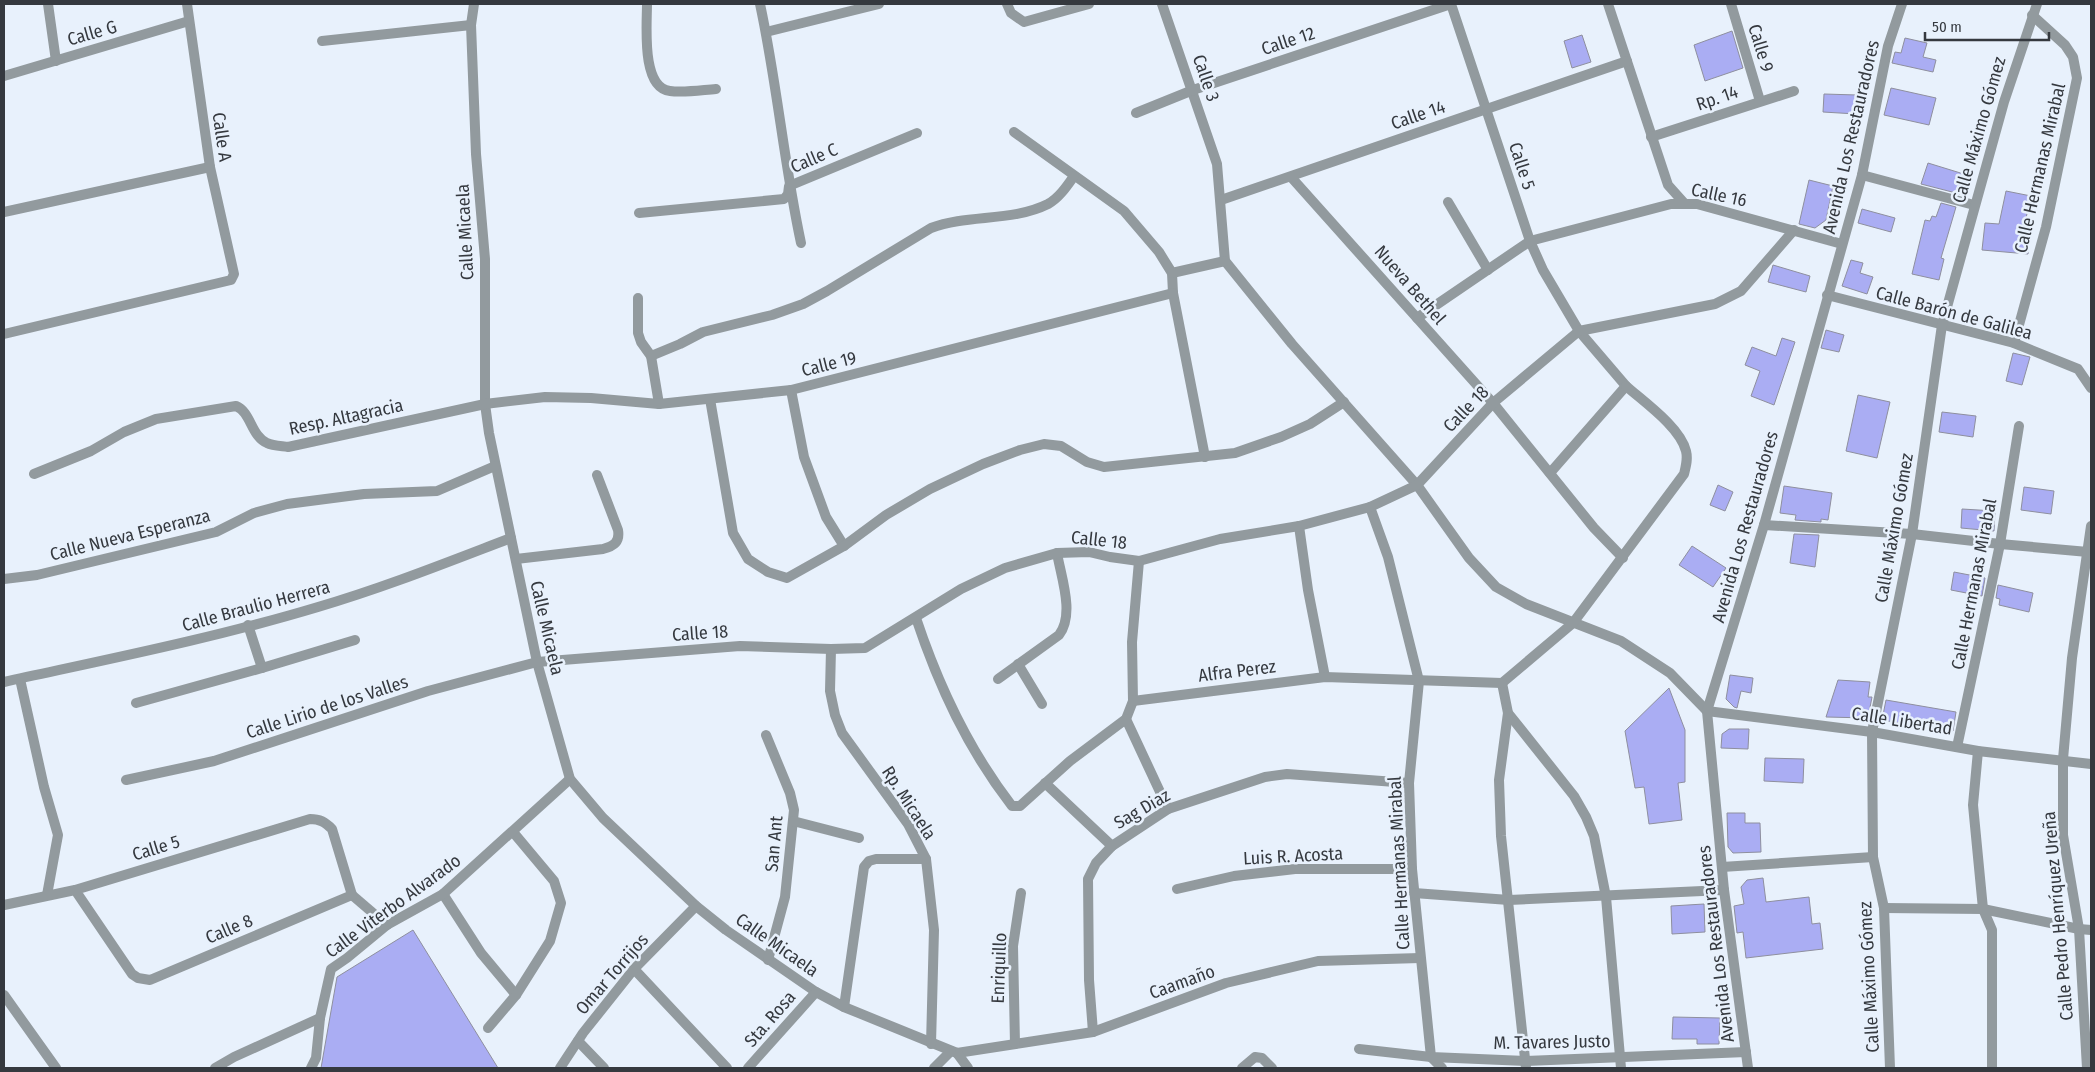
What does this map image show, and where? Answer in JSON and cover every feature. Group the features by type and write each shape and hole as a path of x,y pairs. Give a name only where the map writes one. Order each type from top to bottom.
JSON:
{"street":[{"path":"48,4 56,61"},
{"name":"Calle A","path":"4,334 224,284 231,280 234,274 210,167 187,4"},
{"name":"Calle Micaela","path":"474,4 471,25 476,146 485,258 485,404 494,466 516,559 537,662 570,779 603,818 696,906 768,960 816,992 844,1007 954,1052"},
{"path":"647,4 648,62 655,82 660,89 670,92 716,89"},
{"path":"760,4 766,32 789,186 801,243"},
{"path":"766,32 879,4"},
{"path":"1007,4 1011,13 1024,22 1089,4"},
{"name":"Calle 3","path":"1162,4 1217,164 1225,261"},
{"name":"Calle 12","path":"1136,113 1193,90 1451,4"},
{"name":"Calle 5","path":"1451,4 1530,241 1543,270 1579,331 1626,386 1668,424 1681,439 1686,452 1687,462 1684,474 1574,623 1502,683"},
{"path":"1608,4 1668,185 1685,204"},
{"name":"Calle 9","path":"1731,4 1760,101"},
{"name":"Avenida Los Restauradores","path":"1748,1068 1724,890 1707,711 1764,525 1862,175 1888,46 1902,4"},
{"name":"Calle Máximo Gómez","path":"1890,1068 1884,908 1873,857 1872,732 1912,534 1942,325 1974,205 2037,4"},
{"name":"Calle Hermanas Mirabal","path":"2014,343 2046,227 2077,78 2073,57 2065,45 2032,15"},
{"name":"Calle G","path":"4,76 189,21"},
{"path":"322,41 471,25"},
{"name":"Calle 14","path":"1221,200 1626,60"},
{"name":"Rp. 14","path":"1651,137 1794,91"},
{"path":"1014,132 1124,211 1159,252 1172,273 1173,293 1205,457"},
{"name":"Calle C","path":"639,213 784,198 788,194 789,186 917,133"},
{"path":"4,212 210,167"},
{"path":"1862,175 1974,205"},
{"path":"651,356 703,332 772,315 803,304 827,292 931,228 947,222 1030,210 1049,203 1062,192 1074,176"},
{"name":"Nueva Bethel","path":"1291,177 1346,236 1493,403 1594,528 1623,558"},
{"path":"1448,202 1488,270"},
{"name":"Calle 16","path":"1417,318 1530,241 1671,204 1697,204 1842,244"},
{"path":"1579,331 1715,304 1741,291 1794,230"},
{"path":"1172,273 1225,261 1292,344 1417,485 1469,558 1496,588 1526,604 1621,641 1670,673 1707,711"},
{"name":"Calle 19","path":"485,404 545,397 591,398 659,404 791,390 1173,293"},
{"name":"Calle Barón de Galilea","path":"1827,295 2014,343 2078,369 2091,388"},
{"path":"638,298 638,334 640,342 651,356 659,404"},
{"name":"Calle 18","path":"537,662 642,652 740,646 831,649 865,648 961,589 996,572 1057,553 1089,552 1110,557 1139,560 1220,539 1299,526 1370,507 1417,485 1493,403 1579,331"},
{"path":"1550,473 1626,386"},
{"path":"791,390 804,457 826,518 844,546"},
{"path":"710,400 733,533 748,559 776,576 787,578 844,546 886,515 930,489 983,464 1020,450 1044,444 1061,446 1087,462 1104,467 1235,453 1281,437 1310,424 1344,402"},
{"name":"Resp. Altagracia","path":"34,474 91,452 124,432 156,419 227,407 236,406 241,408 257,436 268,444 288,447 485,404"},
{"name":"Calle Hermanas Mirabal","path":"1957,747 2000,544 2019,426"},
{"name":"Calle Nueva Esperanza","path":"4,579 37,575 216,532 254,513 287,504 364,494 437,491 494,466"},
{"path":"516,559 603,549 616,543 619,537 618,530 597,475"},
{"name":"Calle Hermanas Mirabal","path":"1370,507 1388,557 1418,680 1409,783 1412,869 1431,1057"},
{"path":"1764,525 1912,534 2090,553 2091,526"},
{"path":"1299,526 1308,590 1325,677"},
{"name":"Calle Braulio Herrera","path":"4,682 135,655 318,607 433,568 511,538"},
{"path":"998,679 1059,635 1063,629 1066,615 1065,600 1057,553"},
{"name":"Calle Pedro Henríquez Ureña","path":"2087,1068 2078,929 2063,835 2063,759 2072,658 2090,553"},
{"path":"916,618 930,661 963,732 988,774 1012,806 1020,806 1070,761 1126,718 1133,701 1132,642 1139,560"},
{"path":"248,626 262,668"},
{"path":"136,703 356,640"},
{"name":"Rp. Micaela","path":"831,649 830,691 835,716 842,733 908,824 926,859 934,930 931,1044"},
{"name":"Calle Lirio de los Valles","path":"126,780 214,761 428,691 537,662"},
{"path":"1018,664 1042,704"},
{"name":"Alfra Perez","path":"1133,701 1325,677 1502,683"},
{"path":"20,679 44,787 58,835 47,895"},
{"path":"1502,683 1508,713 1499,780 1501,836 1526,1065"},
{"name":"Calle Libertad","path":"1707,711 1872,732 1978,751 2063,759 2091,764"},
{"path":"1508,713 1574,796 1594,836 1606,896 1620,1068"},
{"path":"1126,718 1168,809"},
{"name":"San Ant","path":"766,735 790,793 794,810 785,897 768,960"},
{"path":"1978,751 1973,805 1984,909 1992,930 1992,1068"},
{"name":"Sag Diaz","path":"1092,1032 1089,980 1088,879 1096,863 1112,846 1168,809 1250,781 1287,774 1409,783"},
{"name":"Calle Viterbo Alvarado","path":"311,1068 316,1058 320,1018 330,969 347,958 387,925 443,894 570,779"},
{"path":"1045,783 1112,846"},
{"name":"Calle 5","path":"4,905 75,890 310,819 325,822 332,829 352,895"},
{"path":"793,821 859,838"},
{"path":"488,1028 516,995 550,942 561,903 554,881 513,832"},
{"path":"1722,867 1873,857"},
{"path":"844,1007 864,867 869,861 876,859 926,859"},
{"name":"Luis R. Acosta","path":"1177,889 1234,876 1295,869 1412,869"},
{"name":"Calle 8","path":"75,890 132,974 138,978 150,980 352,895"},
{"path":"1414,893 1509,900 1724,890"},
{"name":"Enriquillo","path":"1015,1044 1013,946 1021,893"},
{"path":"443,894 481,953 516,995"},
{"path":"352,895 387,925"},
{"name":"Omar Torrijos","path":"560,1068 578,1041 634,969 696,906"},
{"path":"1884,908 1984,909 2078,929 2091,930"},
{"name":"Caamaño","path":"954,1052 1092,1032 1226,983 1318,961 1420,958"},
{"path":"634,969 727,1068"},
{"name":"Sta. Rosa","path":"748,1068 816,992"},
{"path":"4,995 56,1068"},
{"path":"215,1068 234,1057 320,1018"},
{"path":"578,1041 604,1068"},
{"name":"M. Tavares Justo","path":"1358,1049 1526,1065 1619,1057 1746,1052"},
{"path":"934,1068 954,1052 968,1068"},
{"path":"1242,1068 1255,1057 1262,1058 1272,1068"},
{"path":"1431,1057 1442,1068"}],"building":[{"path":"1732,31 1743,68 1705,81 1694,45"},
{"path":"1582,35 1591,62 1572,68 1564,41"},
{"path":"1905,38 1927,43 1923,57 1936,60 1933,72 1892,63 1895,52 1901,53"},
{"path":"1891,88 1936,98 1929,125 1884,115"},
{"path":"1824,94 1857,95 1856,114 1823,112"},
{"path":"1928,163 1967,175 1960,194 1921,184"},
{"path":"1809,180 1833,186 1826,220 1815,228 1799,224"},
{"path":"2006,191 2031,196 2024,227 2030,227 2028,254 1982,250 1985,223 1999,224"},
{"path":"1941,203 1956,207 1941,258 1944,259 1939,280 1912,274 1925,220 1930,221 1932,216 1936,217"},
{"path":"1862,209 1895,218 1891,232 1858,223"},
{"path":"1851,260 1863,263 1860,273 1873,277 1867,294 1842,286"},
{"path":"1773,265 1810,276 1806,292 1768,282"},
{"path":"1826,330 1844,335 1839,352 1821,348"},
{"path":"1782,338 1795,342 1774,405 1751,396 1760,371 1745,365 1752,347 1776,356"},
{"path":"2013,353 2030,357 2022,385 2006,381"},
{"path":"1858,395 1890,402 1877,458 1846,451"},
{"path":"1942,412 1976,416 1973,437 1939,432"},
{"path":"1718,485 1733,492 1725,511 1710,505"},
{"path":"1784,486 1832,493 1828,520 1821,519 1821,522 1795,520 1796,515 1780,513"},
{"path":"2024,487 2054,491 2051,514 2021,510"},
{"path":"1962,509 1995,511 1994,531 1961,528"},
{"path":"1794,534 1819,535 1815,567 1790,563"},
{"path":"1692,546 1726,568 1713,587 1679,565"},
{"path":"1954,572 1985,578 1982,596 1951,590"},
{"path":"1998,585 2033,593 2029,612 1999,605 2000,599 1996,598"},
{"path":"1730,675 1753,678 1751,693 1741,691 1737,708 1726,699"},
{"path":"1838,680 1870,682 1868,697 1872,697 1868,718 1826,717"},
{"path":"1669,688 1685,730 1685,782 1678,783 1682,820 1649,824 1644,787 1635,788 1625,731"},
{"path":"1886,700 1956,712 1953,731 1882,720"},
{"path":"1729,729 1749,729 1748,749 1721,748 1722,734"},
{"path":"1765,758 1804,759 1803,783 1764,781"},
{"path":"1727,813 1745,813 1745,823 1760,823 1761,852 1733,853 1728,847"},
{"path":"1763,878 1766,902 1809,897 1812,924 1820,923 1823,949 1746,958 1743,932 1737,933 1734,906 1744,904 1741,887 1747,880"},
{"path":"1704,904 1705,932 1672,934 1671,906"},
{"path":"413,930 498,1068 321,1068 337,977"},
{"path":"1673,1017 1720,1018 1719,1044 1697,1044 1697,1039 1672,1039"}]}
